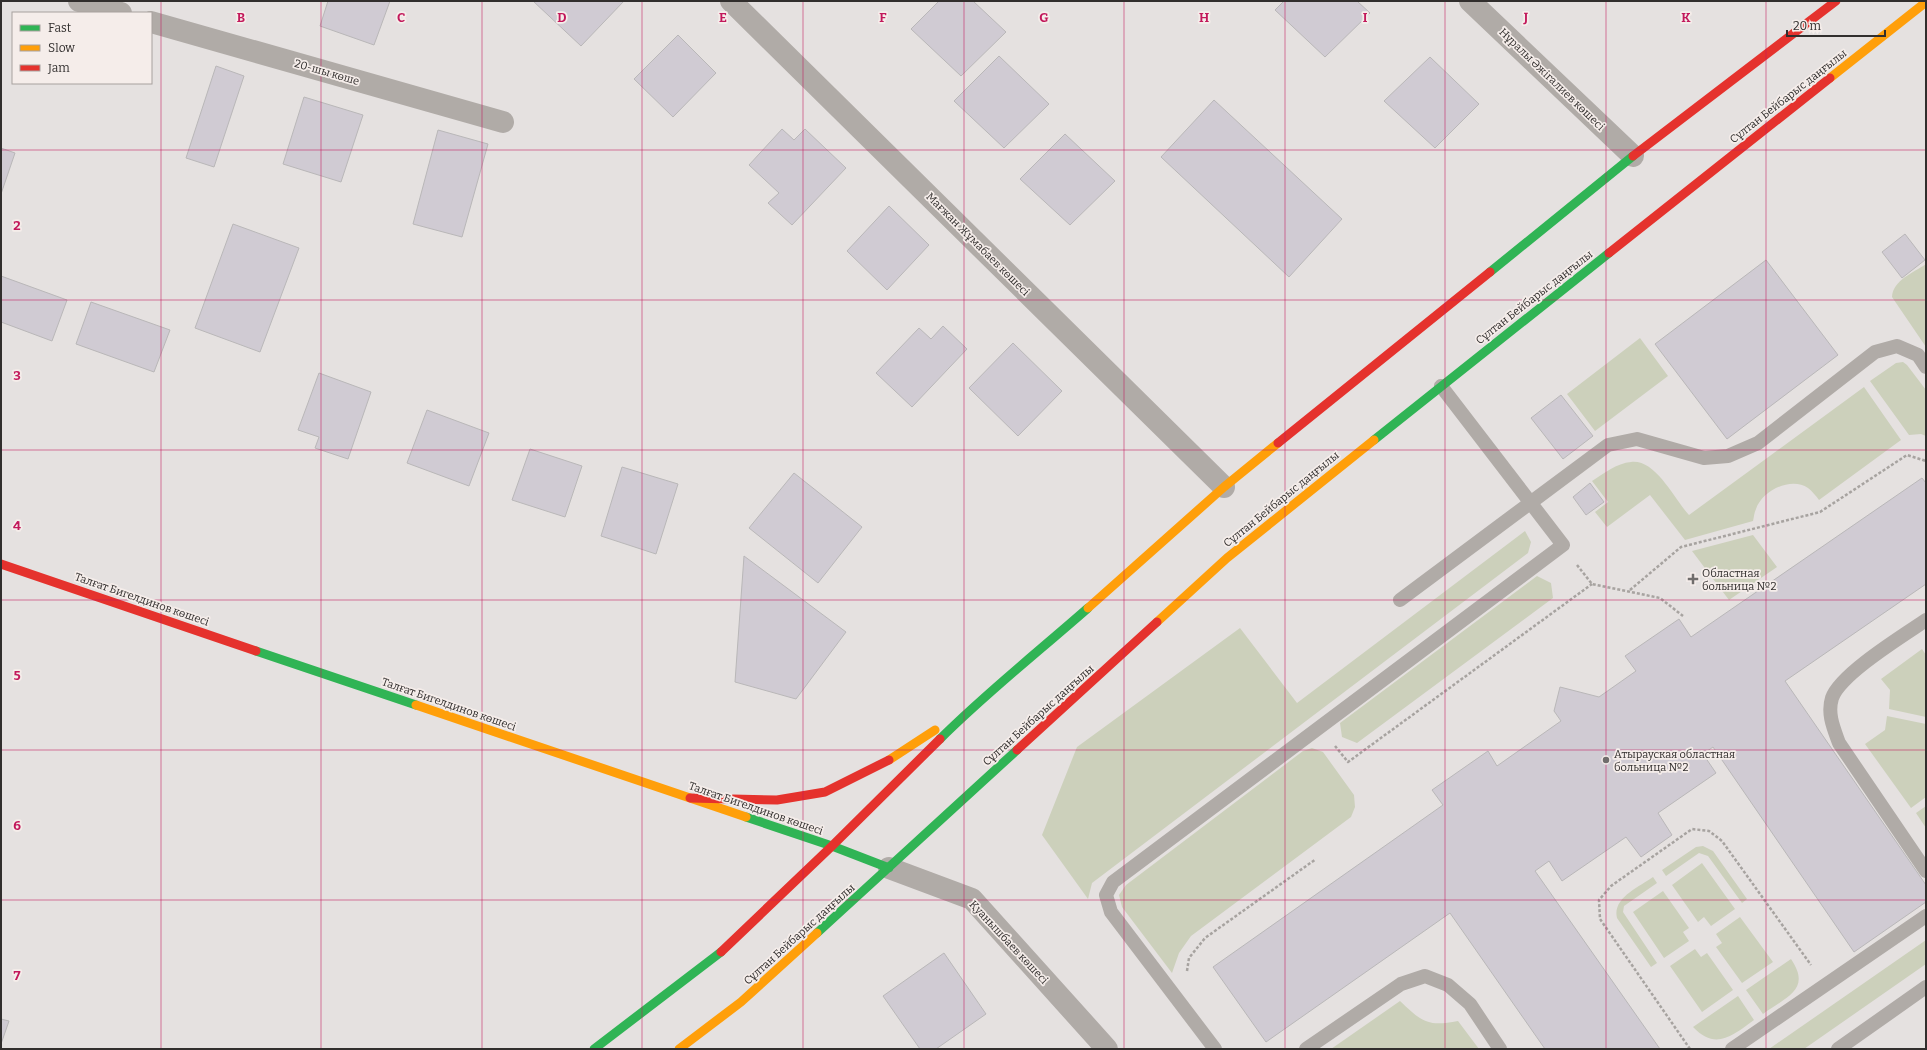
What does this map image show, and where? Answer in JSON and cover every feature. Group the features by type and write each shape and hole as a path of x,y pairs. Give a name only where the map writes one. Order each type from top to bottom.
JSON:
{"main road":[{"path":"690,798 777,800 826,792 882,765 974,704 1036,654 1224,487 1633,156 1836,1"},
{"name":"Сұлтан Бейбарыс даңғылы","path":"679,1049 741,1002 1227,558 1441,386 1926,2"},
{"name":"Талғат Бигелдинов көшесі","path":"1,564 832,846 889,868"},
{"path":"594,1049 719,954 832,846 974,704"}],"street":[{"path":"79,1 118,12"},
{"name":"Мағжан Жұмабаев көшесі","path":"731,1 1224,487"},
{"name":"Нұралы Әжiгалиев көшесi","path":"1470,1 1633,156"},
{"name":"20-шы көше","path":"152,22 503,122"},
{"name":"Қуанышбаев көшесі","path":"889,868 972,899 1107,1049"}],"lane":[{"path":"1400,600 1608,445 1637,440 1704,458 1728,456 1758,443 1876,352 1897,346 1918,355 1926,367"},
{"path":"1216,1048 1111,912 1106,895 1113,882 1562,545 1531,502 1441,386"},
{"path":"1926,620 1850,674 1832,698 1831,721 1839,743 1926,871"},
{"path":"1732,1049 1926,916"},
{"path":"1306,1049 1401,984 1425,976 1448,985 1470,1004 1500,1049"},
{"path":"1838,1049 1926,987"}],"path":[{"path":"1630,590 1681,547 1820,512 1907,455 1926,461"},
{"path":"1562,545 1592,584 1630,590 1660,598 1682,616"},
{"path":"1320,727 1348,762 1592,584"},
{"path":"1690,1049 1600,919 1599,900 1610,886 1692,829 1709,831 1722,841 1825,985"},
{"path":"1187,972 1189,958 1205,938 1316,859"}],"green space":[{"path":"1926,264 1926,347 1892,297 1893,291 1900,281"},
{"path":"1640,338 1668,376 1595,431 1567,394"},
{"path":"1903,362 1926,390 1926,436 1921,434 1909,435 1870,381 1896,363"},
{"path":"1864,387 1901,440 1819,500 1808,488 1801,485 1794,484 1778,487 1764,496 1759,502 1753,521 1685,540 1650,495 1607,527 1595,512 1608,502 1592,481 1615,467 1631,462 1640,463 1656,473 1664,481 1689,515"},
{"path":"1525,531 1531,542 1528,553 1092,883 1088,899 1042,835 1077,747 1240,628 1297,703"},
{"path":"1753,535 1777,567 1729,600 1692,551"},
{"path":"1537,576 1551,583 1553,598 1357,743 1342,737 1340,723"},
{"path":"1922,649 1926,655 1926,717 1889,709 1890,690 1881,679"},
{"path":"1887,716 1926,724 1926,797 1911,808 1865,744 1885,730"},
{"path":"1312,748 1323,752 1354,795 1355,807 1351,817 1191,936 1179,953 1172,973 1122,907 1119,895 1126,885 1303,751"},
{"path":"1926,806 1926,828 1916,813"},
{"path":"1703,846 1713,851 1747,899 1742,903 1708,856 1699,853 1666,876 1662,870 1696,847"},
{"path":"1702,863 1735,909 1711,926 1704,917 1698,922 1672,885"},
{"path":"1653,877 1657,883 1624,906 1623,912 1657,963 1651,967 1617,918 1617,911 1619,905 1628,894"},
{"path":"1663,891 1689,928 1683,932 1689,941 1664,958 1633,912"},
{"path":"1740,917 1773,962 1742,983 1716,947 1722,943 1716,934"},
{"path":"1926,940 1926,964 1804,1049 1769,1049"},
{"path":"1695,949 1701,957 1707,953 1733,990 1702,1012 1670,966"},
{"path":"1791,959 1797,970 1799,978 1794,992 1763,1014 1746,990"},
{"path":"1738,996 1754,1020 1738,1032 1730,1036 1716,1039 1709,1038 1701,1034 1693,1027"},
{"path":"1400,1001 1414,1014 1426,1021 1432,1023 1448,1023 1458,1021 1479,1049 1331,1049"}],"building":[{"path":"328,1 390,1 374,45 320,26"},
{"path":"533,1 624,1 581,46"},
{"path":"939,1 973,1 1006,32 961,76 911,29"},
{"path":"1284,1 1357,1 1370,13 1325,57 1275,10"},
{"path":"678,35 716,73 673,117 634,79"},
{"path":"999,56 1049,104 1004,148 954,101"},
{"path":"1430,57 1479,104 1435,148 1384,101"},
{"path":"216,66 244,76 214,167 186,158"},
{"path":"304,97 363,115 341,182 283,164"},
{"path":"1214,100 1342,219 1289,277 1161,157"},
{"path":"782,129 794,140 805,129 846,168 792,225 768,203 779,193 749,165"},
{"path":"438,130 488,144 462,237 413,224"},
{"path":"1065,134 1115,181 1070,225 1020,179"},
{"path":"1,148 15,153 1,194"},
{"path":"889,206 929,245 887,290 847,251"},
{"path":"233,224 299,248 260,352 195,328"},
{"path":"1905,234 1925,260 1902,278 1882,252"},
{"path":"1766,260 1838,355 1727,439 1655,344"},
{"path":"1,276 67,300 52,341 1,322"},
{"path":"91,302 170,330 154,372 76,344"},
{"path":"943,326 967,349 912,407 876,373 919,328 931,339"},
{"path":"1013,343 1062,391 1018,436 969,388"},
{"path":"319,373 371,392 348,459 315,448 319,437 298,430"},
{"path":"1561,395 1593,436 1563,459 1531,418"},
{"path":"427,410 489,433 469,486 407,463"},
{"path":"530,449 582,466 565,517 512,500"},
{"path":"622,467 678,484 656,554 601,536"},
{"path":"794,473 862,527 818,583 749,528"},
{"name":"Атырауская областная больница №2","path":"1922,478 1926,483 1926,584 1785,681 1926,885 1926,902 1854,952 1713,747 1703,754 1716,773 1658,813 1672,835 1641,857 1626,837 1562,881 1549,861 1535,871 1660,1049 1545,1049 1450,913 1266,1042 1213,967 1443,805 1432,790 1488,751 1497,766 1561,721 1554,711 1560,687 1599,697 1636,671 1625,656 1679,619 1691,637"},
{"path":"1590,483 1604,502 1586,515 1573,497"},
{"path":"744,556 846,632 796,699 735,682"},
{"path":"944,953 986,1014 936,1049 920,1049 883,996"},
{"path":"1,1019 9,1021 1,1044"}],"traffic: fast":[{"path":"1490,272 1633,156"},
{"path":"1374,440 1609,253"},
{"path":"940,739 994,689 1088,608"},
{"path":"256,651 416,705"},
{"path":"817,933 1017,750"},
{"path":"746,817 832,846 889,868"},
{"path":"594,1049 721,952"}],"traffic: slow":[{"path":"1830,78 1926,2"},
{"path":"1157,622 1227,558 1374,440"},
{"path":"1088,608 1224,487 1278,443"},
{"path":"416,705 746,817"},
{"path":"889,760 935,730"},
{"path":"679,1049 741,1002 817,933"}],"traffic: jam":[{"path":"1633,156 1836,1"},
{"path":"1609,253 1830,78"},
{"path":"1278,443 1490,272"},
{"path":"1,564 256,651"},
{"path":"1017,750 1157,622"},
{"path":"721,952 832,846 940,739"},
{"path":"690,798 777,800 825,792 889,760"}],"place":[{"name":"Областная больница №2","path":"1693,579"},
{"name":"Атырауская областная больница №2","path":"1606,760"}]}
